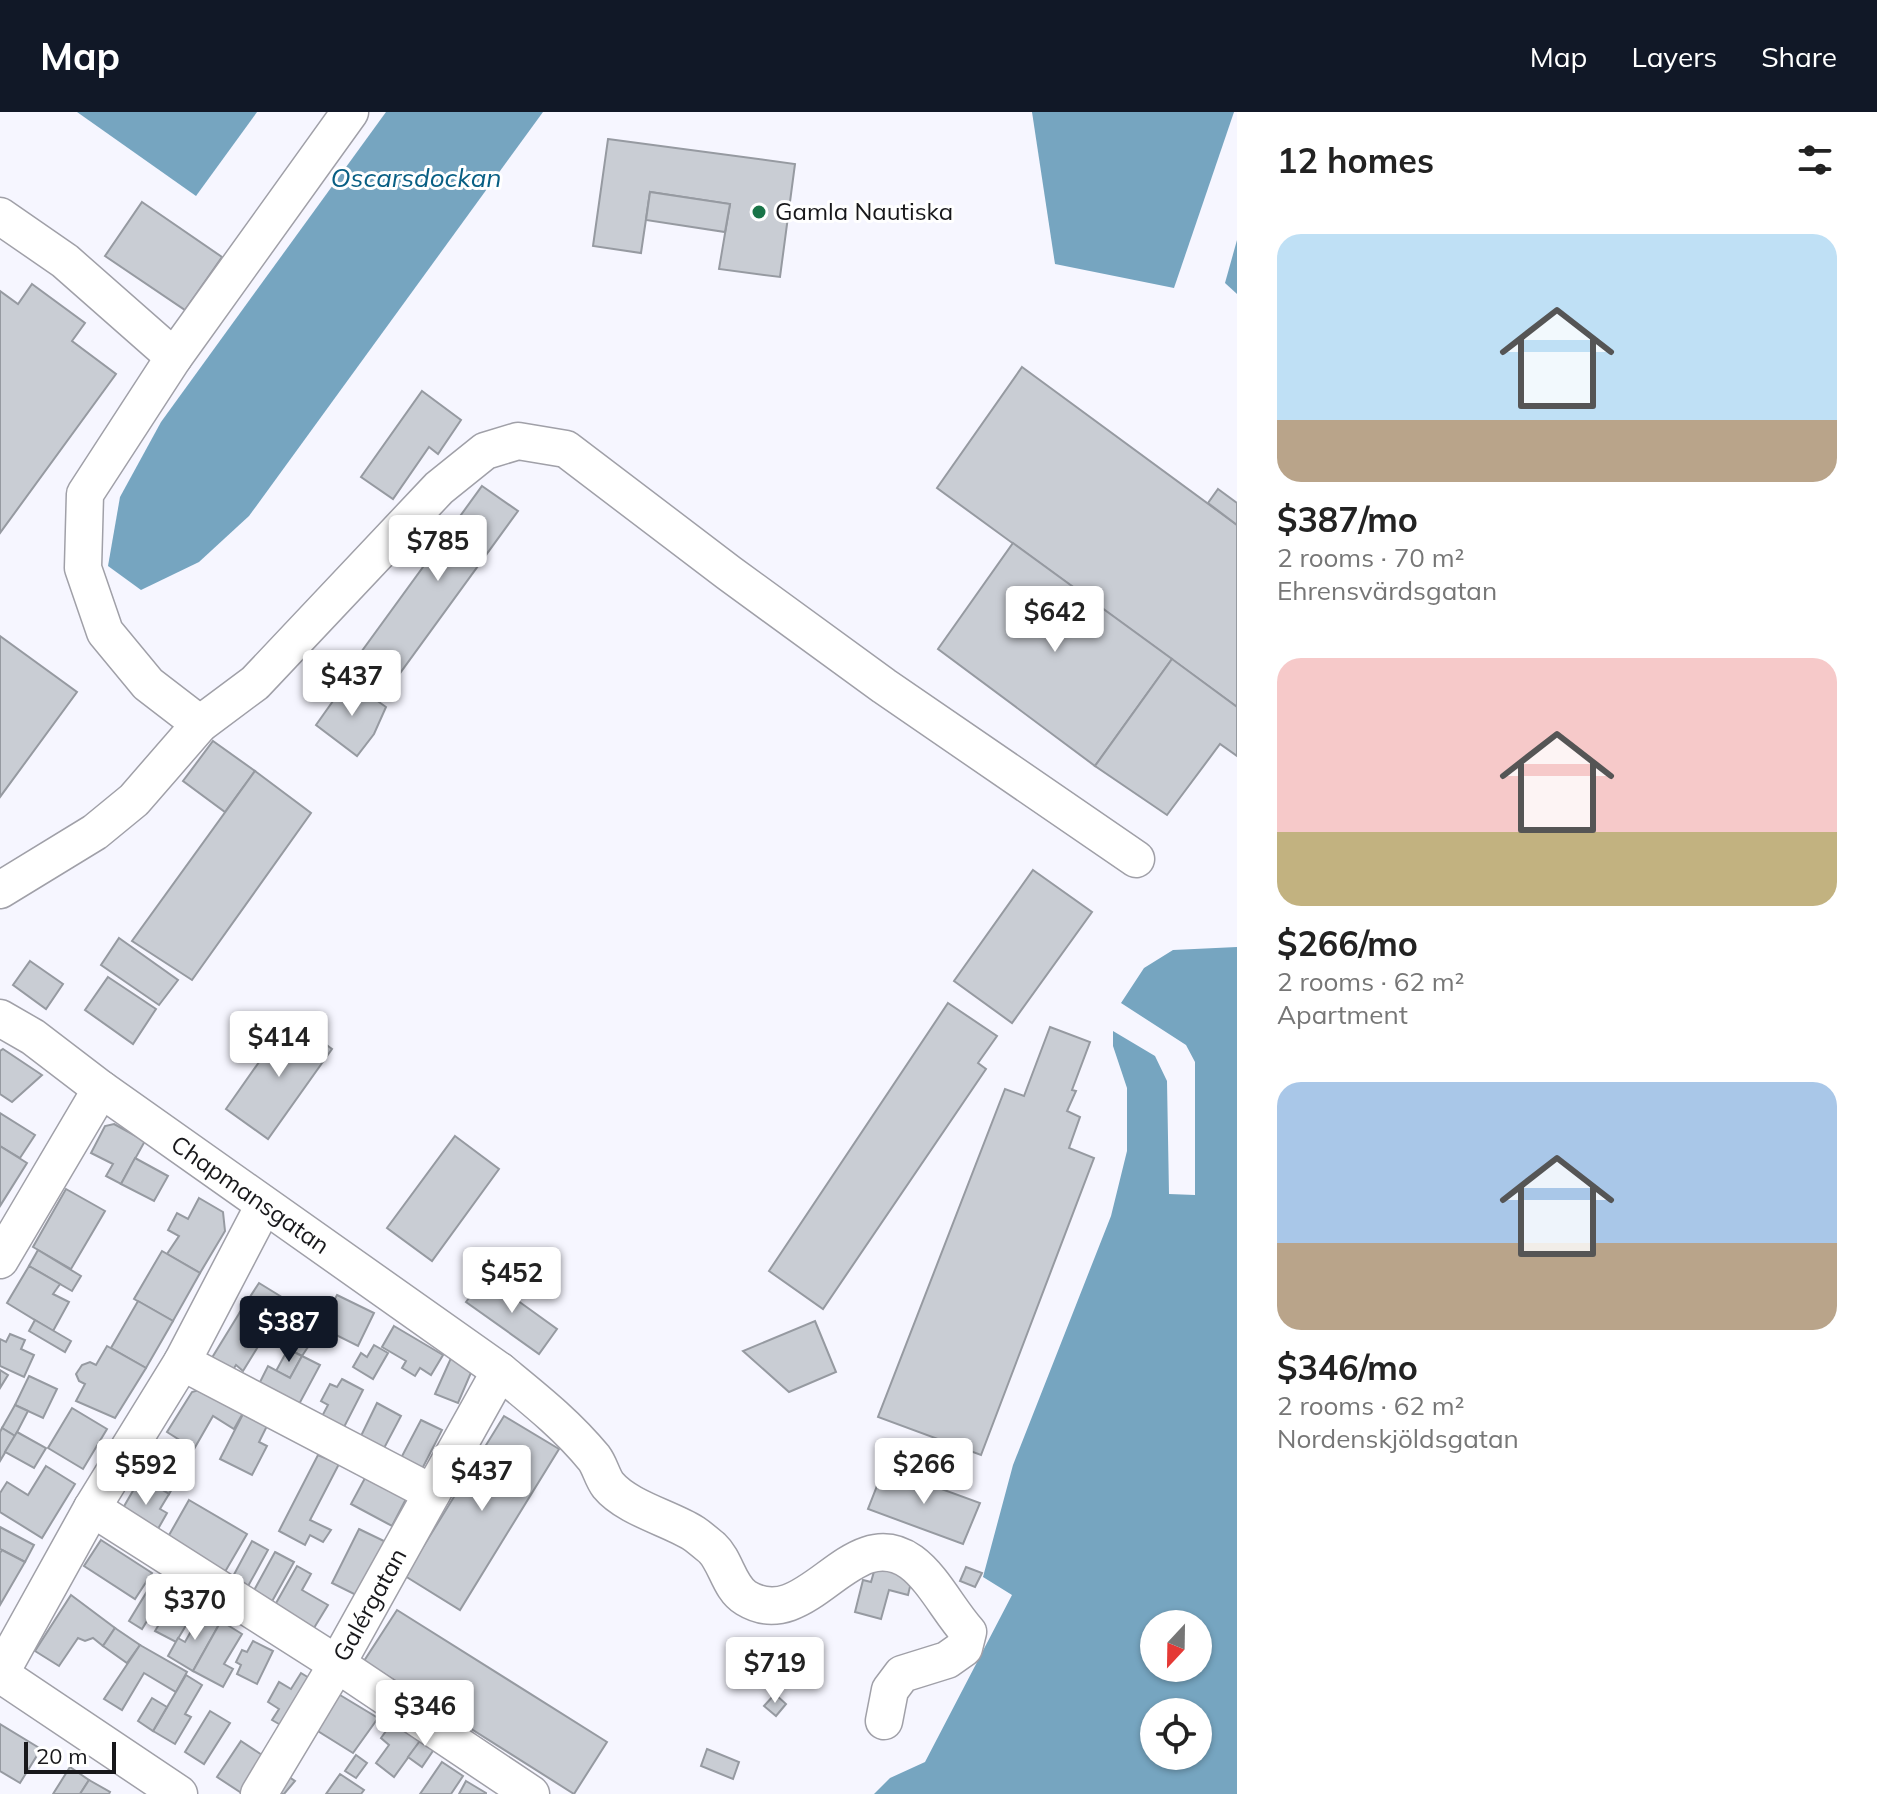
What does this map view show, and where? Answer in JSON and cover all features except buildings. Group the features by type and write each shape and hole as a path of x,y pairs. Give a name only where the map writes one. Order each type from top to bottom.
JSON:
{"street":[{"path":"200,724 148,684 105,632 83,568 85,494 174,357 350,112"},
{"path":"0,216 65,261 174,357"},
{"path":"0,890 95,832 134,800 200,724 255,683 439,488 485,451 518,441 566,449 872,677 1136,859"},
{"name":"Chapmansgatan","path":"0,1018 33,1037 101,1089 500,1371 561,1420 597,1462 608,1485 643,1510 693,1533 716,1552 744,1597 763,1604 787,1605 865,1554 886,1552 909,1560 927,1576 968,1632 964,1648 947,1660 902,1674 890,1690 884,1721"},
{"path":"0,1260 101,1089"},
{"path":"179,1794 0,1674 92,1508 182,1362 264,1205"},
{"path":"182,1362 432,1493"},
{"name":"Galérgatan","path":"259,1794 337,1664 500,1371"},
{"path":"92,1508 337,1664 531,1794"}],"water":[{"path":"77,112 257,112 196,196"},
{"name":"Oscarsdockan","path":"386,112 543,112 249,516 199,562 141,590 108,566 120,497 161,422"},
{"path":"1032,112 1234,112 1174,288 1055,264"},
{"path":"1237,240 1237,294 1225,283"},
{"path":"1237,947 1237,1794 874,1794 890,1778 925,1762 1012,1595 983,1577 1013,1465 1111,1216 1127,1151 1127,1088 1113,1046 1113,1031 1155,1056 1167,1081 1169,1194 1195,1195 1195,1062 1186,1045 1121,1003 1144,968 1173,950"}],"place":[{"name":"Gamla Nautiska","path":"759,212"}]}
